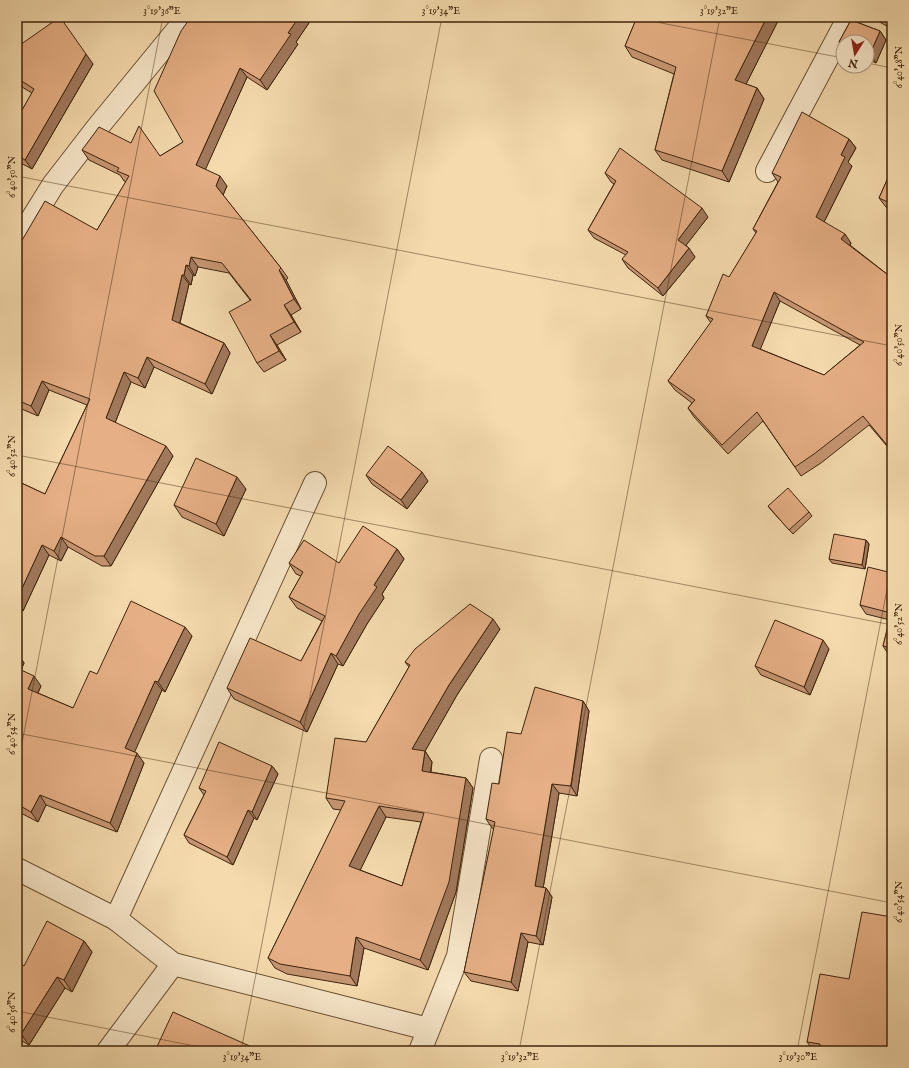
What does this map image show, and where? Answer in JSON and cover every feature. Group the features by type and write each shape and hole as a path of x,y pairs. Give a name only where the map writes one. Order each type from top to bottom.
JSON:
{"street":[{"path":"17,242 57,180 97,128 188,17"},
{"path":"767,171 849,17"},
{"path":"116,919 315,483"},
{"path":"420,1051 458,956 491,759"},
{"path":"17,869 116,919 173,964 428,1029"},
{"path":"108,1051 173,964"}],"building":[{"path":"60,17 86,54 25,160 17,155 17,119 34,89 17,78 17,47"},
{"path":"191,17 299,17 288,33 291,34 260,80 240,68 196,165 220,176 216,186 281,268 279,270 294,299 284,305 294,322 270,335 279,351 257,363 229,312 251,300 222,263 191,257 189,266 186,265 184,275 182,275 172,320 224,343 205,384 147,357 138,378 124,372 106,418 166,446 104,556 95,556 61,537 54,551 42,545 17,599 17,481 45,494 90,399 42,381 31,406 17,400 17,243 19,241 21,242 45,201 97,230 129,176 117,171 119,168 82,150 99,127 131,143 139,126 160,156 183,142 154,91 181,31"},
{"path":"637,17 767,17 735,80 757,88 722,171 655,150 676,67 625,46"},
{"path":"881,17 892,17 892,24"},
{"path":"851,20 880,31 875,42 875,34 843,34"},
{"path":"802,112 849,139 841,155 845,157 816,217 845,234 841,239 892,278 892,451 863,416 795,467 757,412 722,445 688,408 695,400 668,381 713,319 706,316 723,274 729,277 757,231 753,229 781,177 772,173","holes":["774,292 864,342 824,375 752,346"]},
{"path":"620,148 702,208 678,240 689,248 658,288 622,259 628,252 588,230 616,181 605,173"},
{"path":"892,169 892,204 879,198"},
{"path":"388,446 422,472 401,500 366,475"},
{"path":"196,458 237,477 216,524 174,505"},
{"path":"788,488 809,512 789,530 768,506"},
{"path":"363,526 397,549 374,585 377,587 359,614 336,656 331,653 300,722 227,688 250,638 301,661 325,616 289,597 303,572 289,563 304,540 339,563"},
{"path":"834,534 866,540 862,565 829,559"},
{"path":"868,567 892,573 892,648 883,646 891,613 860,605"},
{"path":"131,601 185,627 158,682 155,681 125,748 137,753 110,823 40,795 31,812 17,804 17,668 34,676 28,689 73,708 90,671 97,674"},
{"path":"470,604 493,619 449,685 412,749 425,751 422,771 466,778 449,882 420,960 356,937 350,976 280,964 268,958 345,801 326,798 335,738 366,742 410,665 405,662 415,649","holes":["379,806 424,813 402,886 349,866"]},
{"path":"775,620 823,640 804,687 755,666"},
{"path":"535,687 583,701 571,786 552,784 535,886 546,888 536,936 521,933 511,982 464,972 495,822 486,819 492,783 499,784 507,732 521,734"},
{"path":"219,742 272,766 252,812 248,810 227,857 184,835 206,791 199,788"},
{"path":"862,912 892,917 892,1051 819,1051 820,1044 807,1042 820,974 849,979"},
{"path":"47,921 84,941 64,980 57,977 21,1034 17,1031 17,961 24,966"},
{"path":"173,1012 252,1047 250,1051 155,1051"}]}
